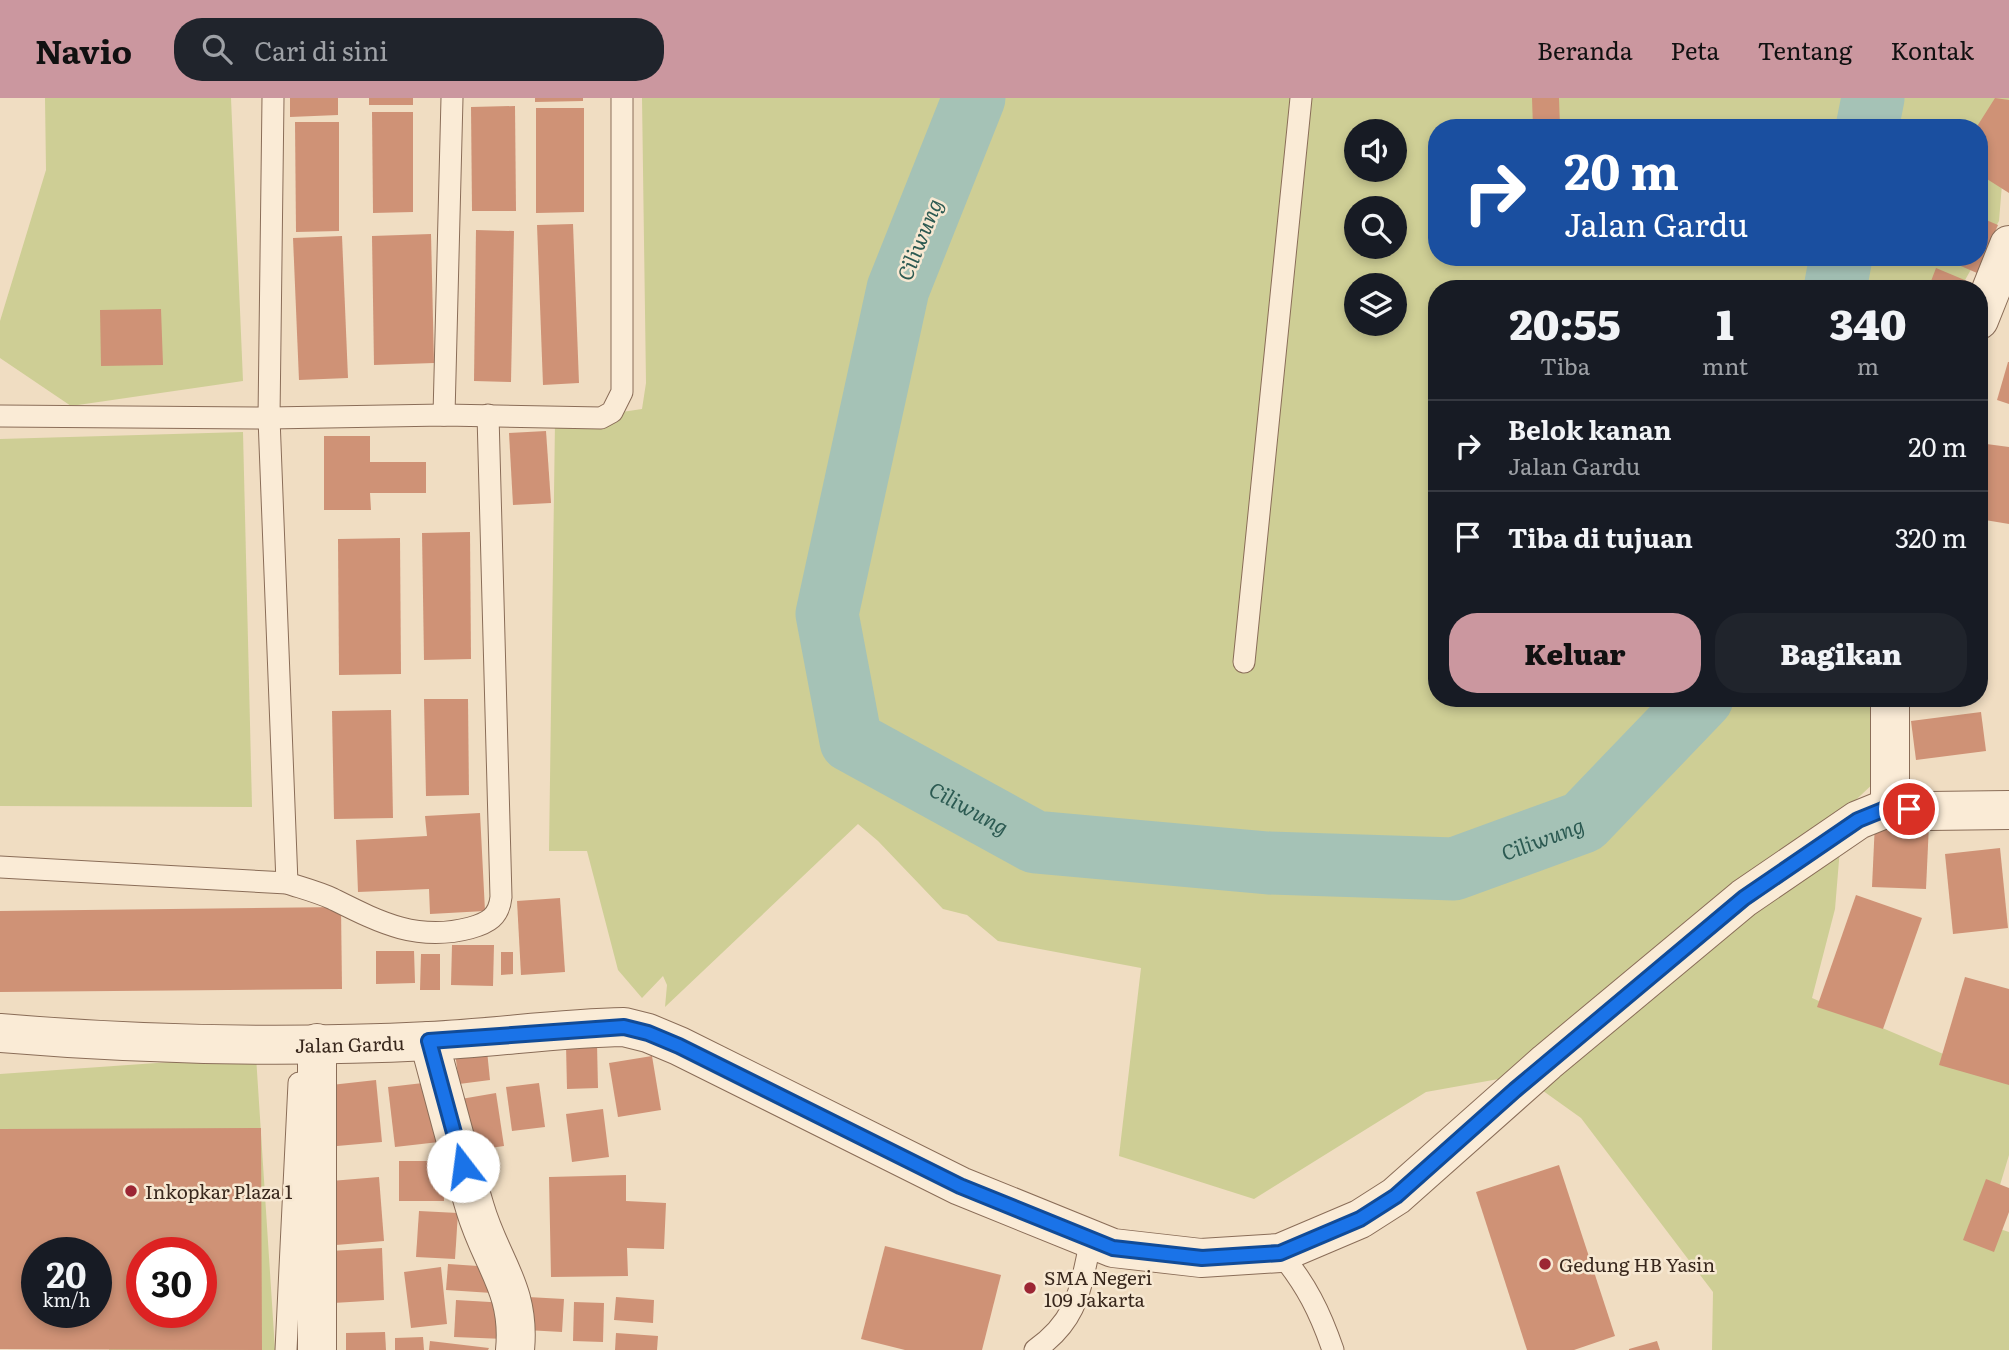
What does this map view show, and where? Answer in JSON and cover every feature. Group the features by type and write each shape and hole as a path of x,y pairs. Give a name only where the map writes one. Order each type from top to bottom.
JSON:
{"street":[{"path":"1988,298 2009,245"},
{"path":"1890,707 1890,807"},
{"name":"Jalan Gardu","path":"0,1033 190,1043 309,1043 429,1041 624,1027 648,1033 960,1186 1091,1240 1134,1252 1202,1258 1280,1253 1360,1219 1396,1196 1538,1070 1744,898 1858,820 1890,807 1929,811 2009,810"},
{"path":"429,1041 475,1210 489,1248 514,1298 518,1322 515,1350"},
{"path":"309,1043 317,1350"}],"lane":[{"path":"273,98 269,418 287,883"},
{"path":"444,415 452,98"},
{"path":"0,416 269,418 488,415 601,418 619,404 622,392 622,98"},
{"path":"1244,662 1301,98"},
{"path":"0,867 287,883 330,898 377,922 404,931 431,934 467,929 488,922 499,909 488,415"},
{"path":"286,1350 309,1043"},
{"path":"1035,1350 1052,1338 1076,1305 1091,1240"},
{"path":"1280,1253 1310,1292 1320,1311 1333,1350"}],"green space":[{"path":"45,98 231,98 243,381 71,406 0,358 0,321 46,170"},
{"path":"642,98 2009,98 1999,221 1988,240 1988,119 1428,119 1428,266 1973,266 1965,280 1428,280 1428,707 1897,707 1894,764 1843,812 1835,909 1812,998 2009,1082 2009,1155 1988,1225 2009,1232 2009,1350 1712,1350 1713,1292 1581,1118 1521,1075 1426,1092 1254,1199 1119,1156 1141,968 998,941 967,915 943,909 878,841 858,824 665,1007 667,985 663,976 642,998 618,970 587,851 549,851 555,422 642,409 646,383"},
{"path":"243,432 252,807 0,806 0,439"},
{"name":"Inkopkar Plaza 1","path":"256,1056 275,1350 109,1350 109,1335 0,1334 0,1074"}],"building":[{"path":"290,98 338,98 338,115 290,117"},
{"path":"369,98 413,98 413,105 369,105"},
{"path":"535,98 583,98 583,101 535,102"},
{"path":"1532,98 1559,98 1560,119 1533,119"},
{"path":"1995,98 2009,100 2009,193 1988,180 1988,119 1982,119"},
{"path":"515,106 516,211 472,211 471,107"},
{"path":"536,108 584,108 584,212 536,213"},
{"path":"372,112 413,112 413,212 373,213"},
{"path":"295,122 339,122 339,231 296,232"},
{"path":"1988,221 1998,225 1988,248"},
{"path":"573,224 579,383 543,385 537,225"},
{"path":"476,230 514,231 511,382 474,381"},
{"path":"431,234 434,363 374,365 372,236"},
{"path":"342,236 348,378 299,380 293,238"},
{"path":"1961,266 1980,266 1977,273"},
{"path":"1936,268 1965,280 1931,280"},
{"path":"161,309 163,365 101,366 100,310"},
{"path":"2009,362 2009,404 1997,400"},
{"path":"546,431 551,503 513,505 509,433"},
{"path":"324,436 370,436 370,462 426,462 426,493 370,493 371,510 324,510"},
{"path":"1988,444 2009,447 2009,524 1988,520"},
{"path":"470,532 471,659 424,660 422,533"},
{"path":"400,538 401,674 339,675 338,539"},
{"path":"424,699 468,699 469,795 426,796"},
{"path":"391,710 393,818 334,819 332,711"},
{"path":"1981,712 1986,751 1916,760 1911,721"},
{"path":"480,813 485,911 430,914 429,889 358,892 356,840 427,836 425,816"},
{"path":"1875,822 1929,824 1926,889 1872,887"},
{"path":"2000,848 2008,928 1953,934 1945,854"},
{"path":"1856,895 1922,918 1883,1029 1817,1007"},
{"path":"560,898 565,972 521,975 517,901"},
{"path":"341,907 342,989 0,992 0,911"},
{"path":"452,945 494,945 493,986 451,985"},
{"path":"376,951 414,951 415,983 376,984"},
{"path":"501,952 513,952 513,974 501,975"},
{"path":"421,954 440,954 440,990 420,990"},
{"path":"1965,977 2009,989 2009,1085 1939,1065"},
{"path":"486,1041 490,1080 459,1084 454,1044"},
{"path":"597,1044 598,1088 567,1089 566,1045"},
{"path":"652,1056 661,1110 618,1117 609,1063"},
{"path":"376,1080 382,1142 337,1146 331,1085"},
{"path":"432,1082 439,1142 395,1147 388,1087"},
{"path":"539,1083 545,1127 512,1131 506,1087"},
{"path":"496,1093 504,1146 470,1151 461,1099"},
{"path":"603,1109 609,1157 572,1162 566,1114"},
{"name":"Inkopkar Plaza 1","path":"261,1128 262,1350 0,1349 0,1129"},
{"path":"399,1161 444,1161 444,1201 399,1201"},
{"name":"Gedung HB Yasin","path":"1559,1165 1615,1336 1574,1350 1527,1350 1476,1192"},
{"path":"626,1175 626,1201 666,1203 664,1249 627,1248 628,1276 551,1277 549,1177"},
{"path":"379,1177 384,1241 336,1245 331,1181"},
{"path":"1986,1179 2009,1188 2009,1212 1994,1252 1963,1240"},
{"path":"419,1211 458,1213 455,1259 416,1257"},
{"path":"885,1246 1001,1275 982,1350 905,1350 861,1339"},
{"path":"382,1248 384,1300 333,1303 330,1251"},
{"path":"448,1264 493,1267 492,1293 446,1290"},
{"path":"441,1267 447,1324 411,1328 404,1272"},
{"path":"528,1297 564,1299 562,1332 526,1330"},
{"path":"616,1297 654,1300 653,1323 614,1320"},
{"path":"456,1300 507,1303 505,1339 454,1337"},
{"path":"574,1302 604,1303 603,1342 573,1341"},
{"path":"385,1332 386,1350 346,1350 346,1333"},
{"path":"616,1333 658,1336 657,1350 615,1350"},
{"path":"423,1337 424,1350 395,1350 395,1338"},
{"path":"430,1341 489,1348 429,1350"},
{"path":"1657,1341 1660,1350 1629,1350 1629,1349"}],"waterway":[{"name":"Ciliwung","path":"974,98 898,289 827,614 851,741 1035,842 1268,863 1454,869 1583,822 1693,707"},
{"name":"Ciliwung","path":"1869,119 1873,98"},
{"name":"Ciliwung","path":"1837,280 1839,266"}],"place":[{"name":"Inkopkar Plaza 1","path":"131,1191"},
{"name":"Gedung HB Yasin","path":"1545,1264"},
{"name":"SMA Negeri 109 Jakarta","path":"1030,1288"}],"route":[{"path":"463,1166 429,1041 624,1027 648,1033 679,1046 960,1186 1113,1248 1202,1258 1280,1253 1360,1219 1396,1196 1432,1167 1482,1118 1547,1062 1744,898 1858,820 1890,807 1909,809"}]}
